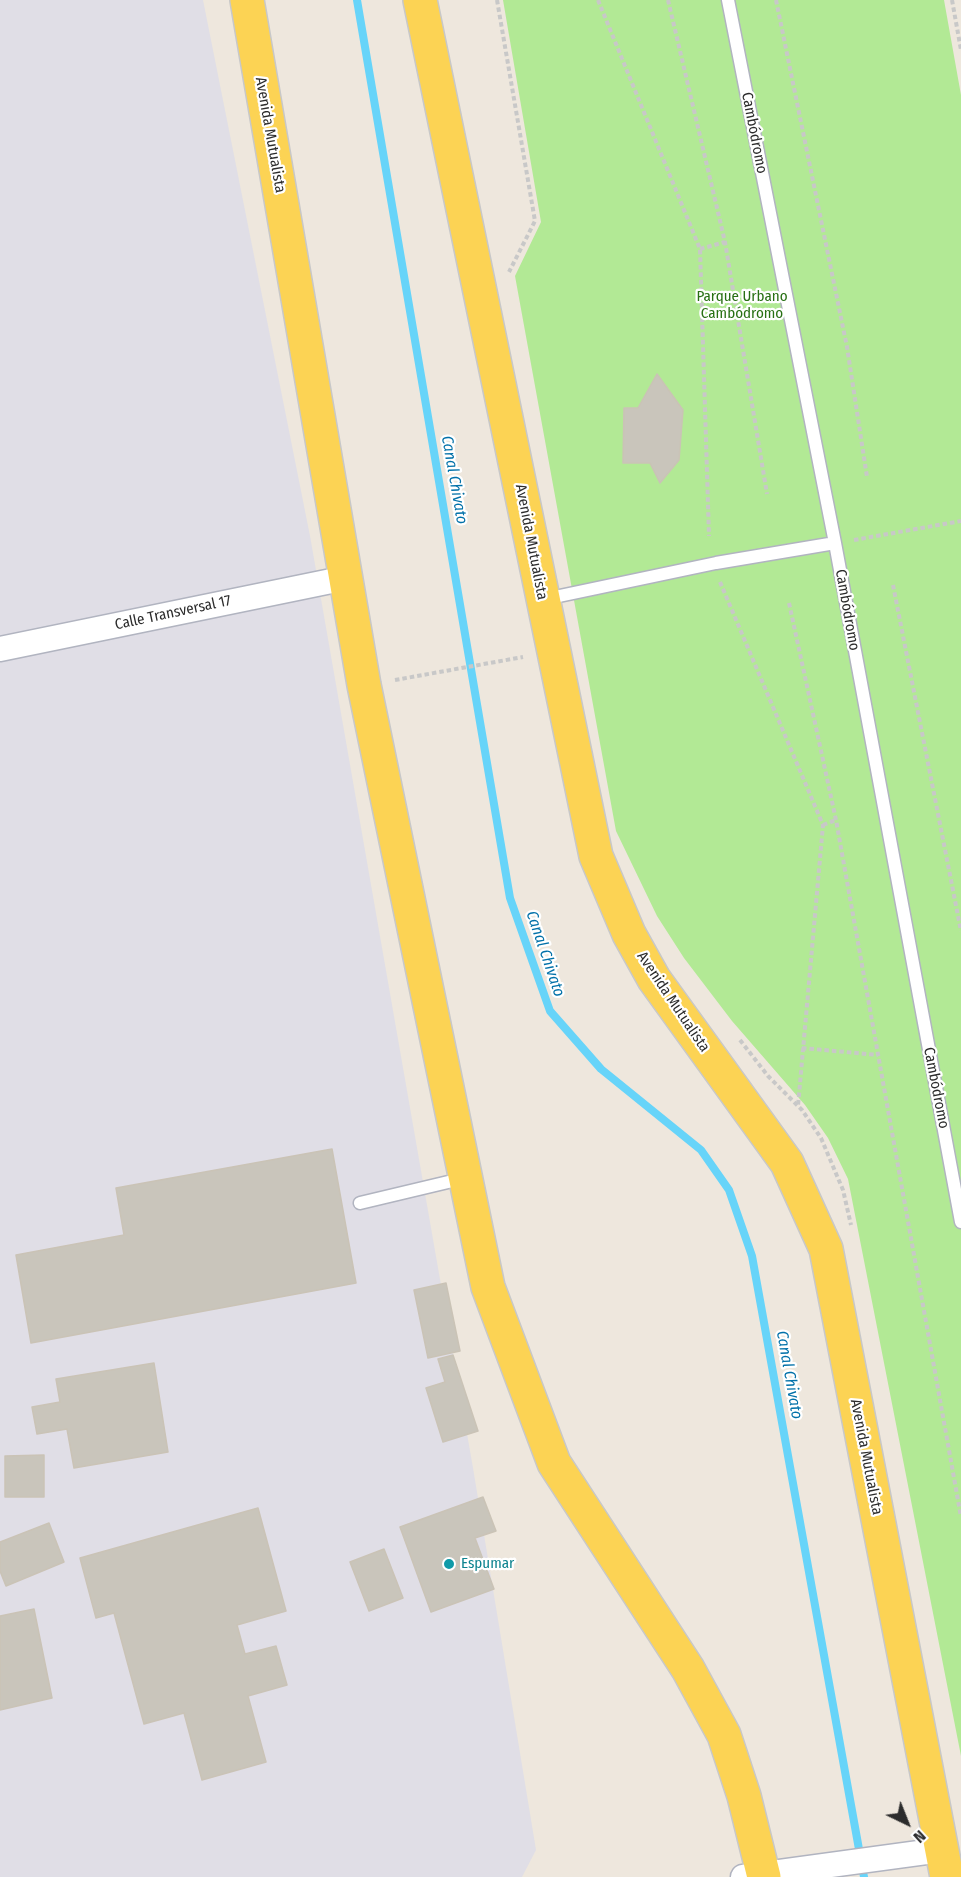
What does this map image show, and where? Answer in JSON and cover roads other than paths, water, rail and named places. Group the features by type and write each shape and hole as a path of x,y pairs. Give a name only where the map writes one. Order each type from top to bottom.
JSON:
{"main road":[{"name":"Avenida Mutualista","path":"247,0 364,685 488,1287 554,1463 688,1669 724,1735 744,1796 757,1876"},
{"name":"Avenida Mutualista","path":"420,0 596,856 629,934 654,979 787,1163 826,1250 932,1860"}],"street":[{"name":"Calle Transversal 17","path":"0,649 346,578"},
{"path":"757,1876 813,1867 932,1860"}],"lane":[{"name":"Cambódromo","path":"728,0 835,543 961,1222"},
{"path":"543,600 716,563 835,543"},
{"path":"360,1203 466,1178"}],"waterway":[{"name":"Canal Chivato","path":"357,0 510,898 550,1011 601,1069 701,1150 729,1190 752,1256 864,1877"}],"place":[{"name":"Espumar","path":"449,1564"}],"park label":[{"name":"Parque Urbano Cambódromo","path":"742,306"}]}
